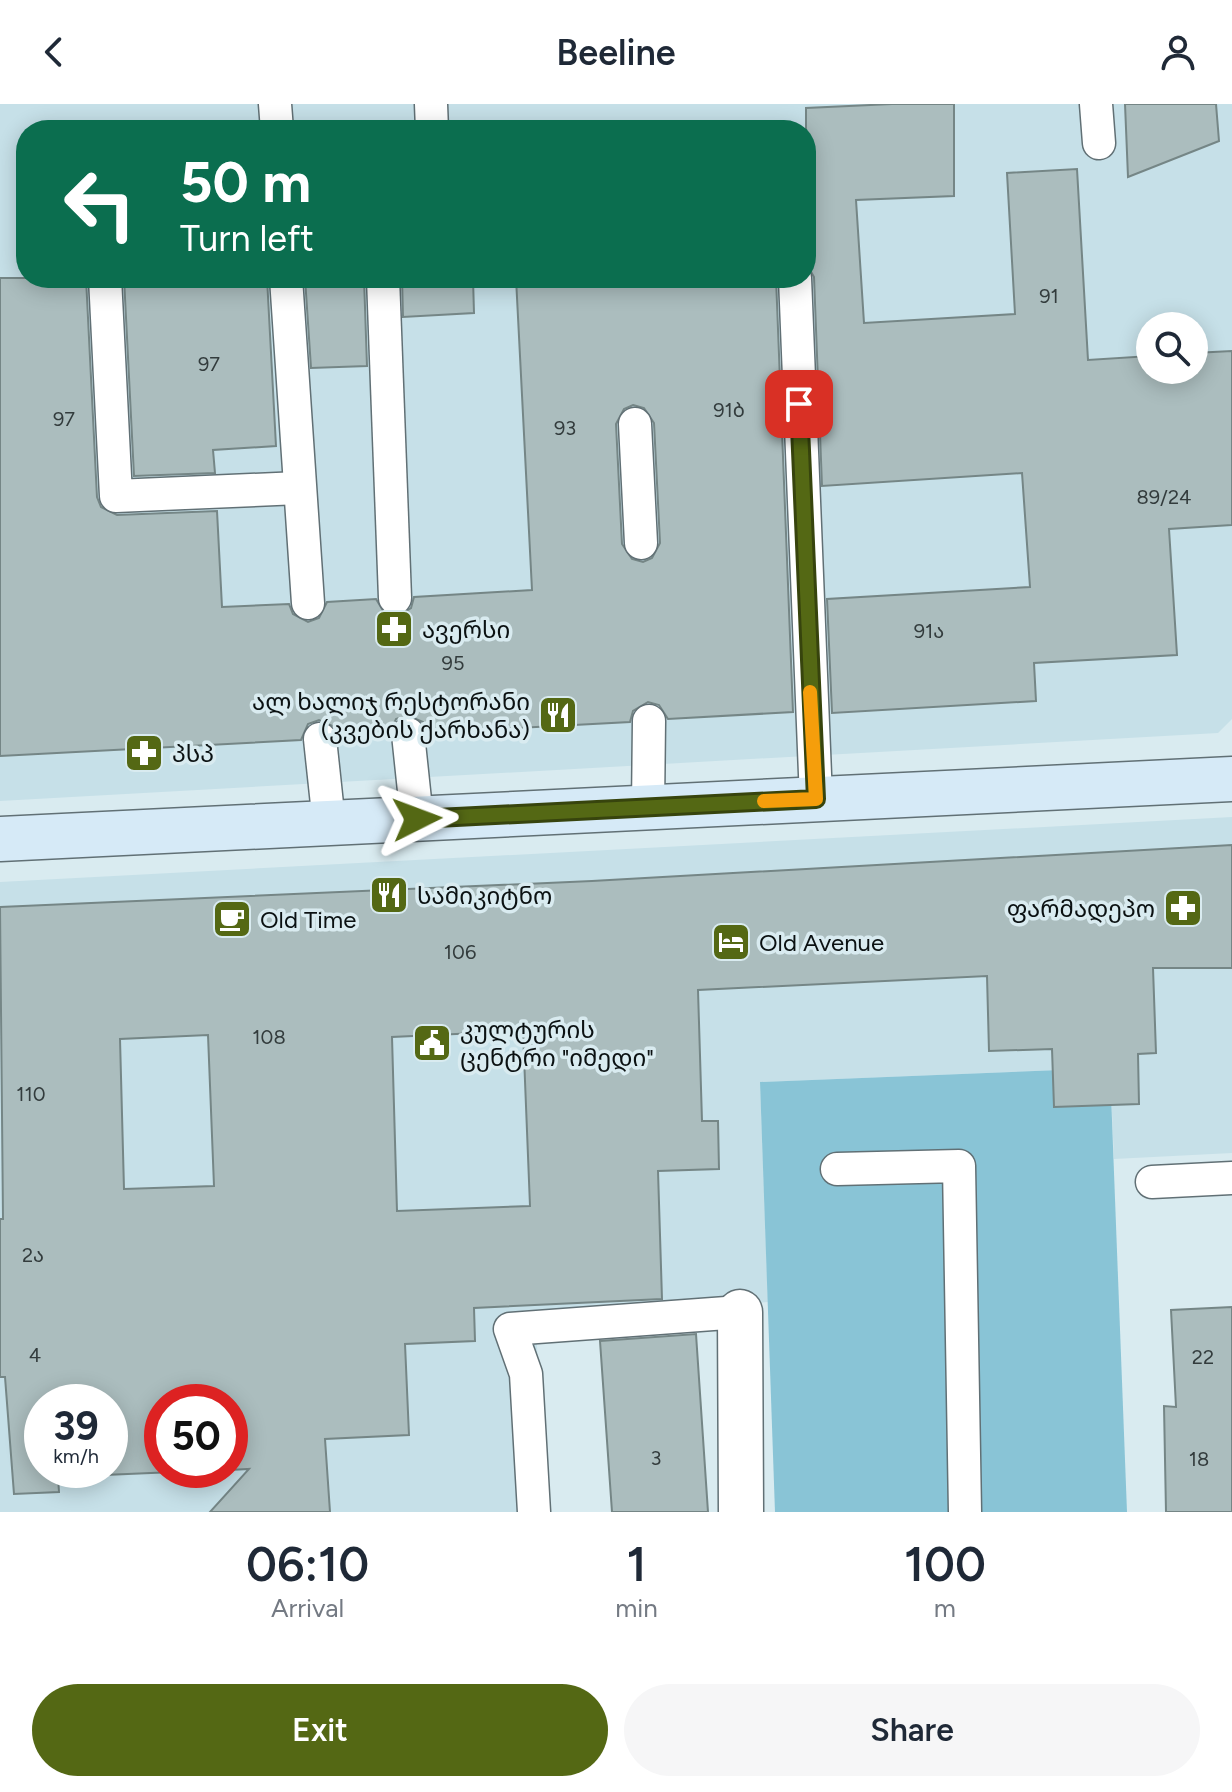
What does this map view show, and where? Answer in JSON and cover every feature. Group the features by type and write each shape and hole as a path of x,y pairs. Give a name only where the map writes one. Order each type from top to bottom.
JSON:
{"main road":[{"path":"0,839 1232,779"}],"street":[{"path":"740,1312 741,1512"}],"lane":[{"path":"1096,104 1099,143"},
{"path":"106,288 116,496 299,488"},
{"path":"287,288 308,603"},
{"path":"383,288 395,598"},
{"path":"795,288 816,799"},
{"path":"635,424 641,543"},
{"path":"648,807 649,721"},
{"path":"408,734 417,819"},
{"path":"320,739 329,823"},
{"path":"837,1169 959,1166 965,1512"},
{"path":"1152,1182 1232,1178"},
{"path":"534,1512 526,1374 510,1329 740,1312"}],"shaded area":[{"path":"0,104 1232,104 1232,719 1218,733 0,801"},
{"path":"1232,817 1232,1153 1114,1159 1110,1068 760,1082 768,1302 536,1317 543,1512 0,1512 0,882"},
{"path":"1110,1068 1127,1512 775,1512 760,1082"}],"building":[{"path":"954,104 954,196 856,200 864,323 1015,314 1007,173 1077,169 1088,360 1136,357 1136,384 1208,384 1208,352 1232,351 1232,525 1169,529 1177,655 1034,663 1036,701 832,713 827,599 1030,587 1022,473 822,486 814,288 816,120 806,120 806,108"},
{"path":"1125,104 1216,104 1219,141 1128,177"},
{"path":"0,278 16,278 16,288 87,288 97,497 101,507 117,515 217,511 222,607 289,604 293,614 308,622 319,618 327,602 376,599 385,614 396,617 411,608 414,597 532,590 517,288 776,288 793,712 668,719 659,705 648,702 633,711 630,722 427,733 423,722 407,715 396,719 389,735 339,738 335,727 319,720 308,724 301,740 0,756","holes":["633,405 644,408 654,423 660,543 652,558 643,562 632,559 622,544 616,424 624,409"]},
{"path":"125,288 268,288 276,446 213,450 215,473 134,476"},
{"path":"306,288 364,288 367,366 311,368"},
{"path":"402,288 473,288 474,313 403,317"},
{"path":"1232,845 1232,968 1153,968 1156,1053 1138,1054 1139,1104 1054,1107 1052,1049 989,1051 987,976 698,990 702,1121 718,1121 719,1169 658,1171 662,1299 474,1308 475,1341 405,1344 409,1435 325,1439 330,1512 210,1512 232,1488 248,1488 248,1384 144,1384 144,1473 128,1474 128,1384 24,1384 24,1488 59,1488 59,1492 14,1494 5,1377 0,1377 0,1219 3,1219 0,907 592,881","holes":["523,1031 530,1206 397,1211 392,1037","208,1035 214,1186 124,1189 120,1039"]},
{"path":"1232,1307 1232,1512 1166,1512 1164,1406 1176,1407 1171,1310"},
{"path":"696,1334 708,1512 612,1512 600,1341"}],"slow traffic":[{"path":"764,801 816,799 810,692"}],"place":[{"name":"ავერსი","path":"394,629"},
{"name":"ალ ხალიჯ რესტორანი (კვების ქარხანა)","path":"558,715"},
{"name":"პსპ","path":"144,753"},
{"name":"სამიკიტნო","path":"389,895"},
{"name":"ფარმადეპო","path":"1183,908"},
{"name":"Old Time","path":"232,919"},
{"name":"Old Avenue","path":"731,942"},
{"name":"კულტურის ცენტრი \"იმედი\"","path":"432,1043"}],"route":[{"path":"417,819 816,799 799,404"}]}
